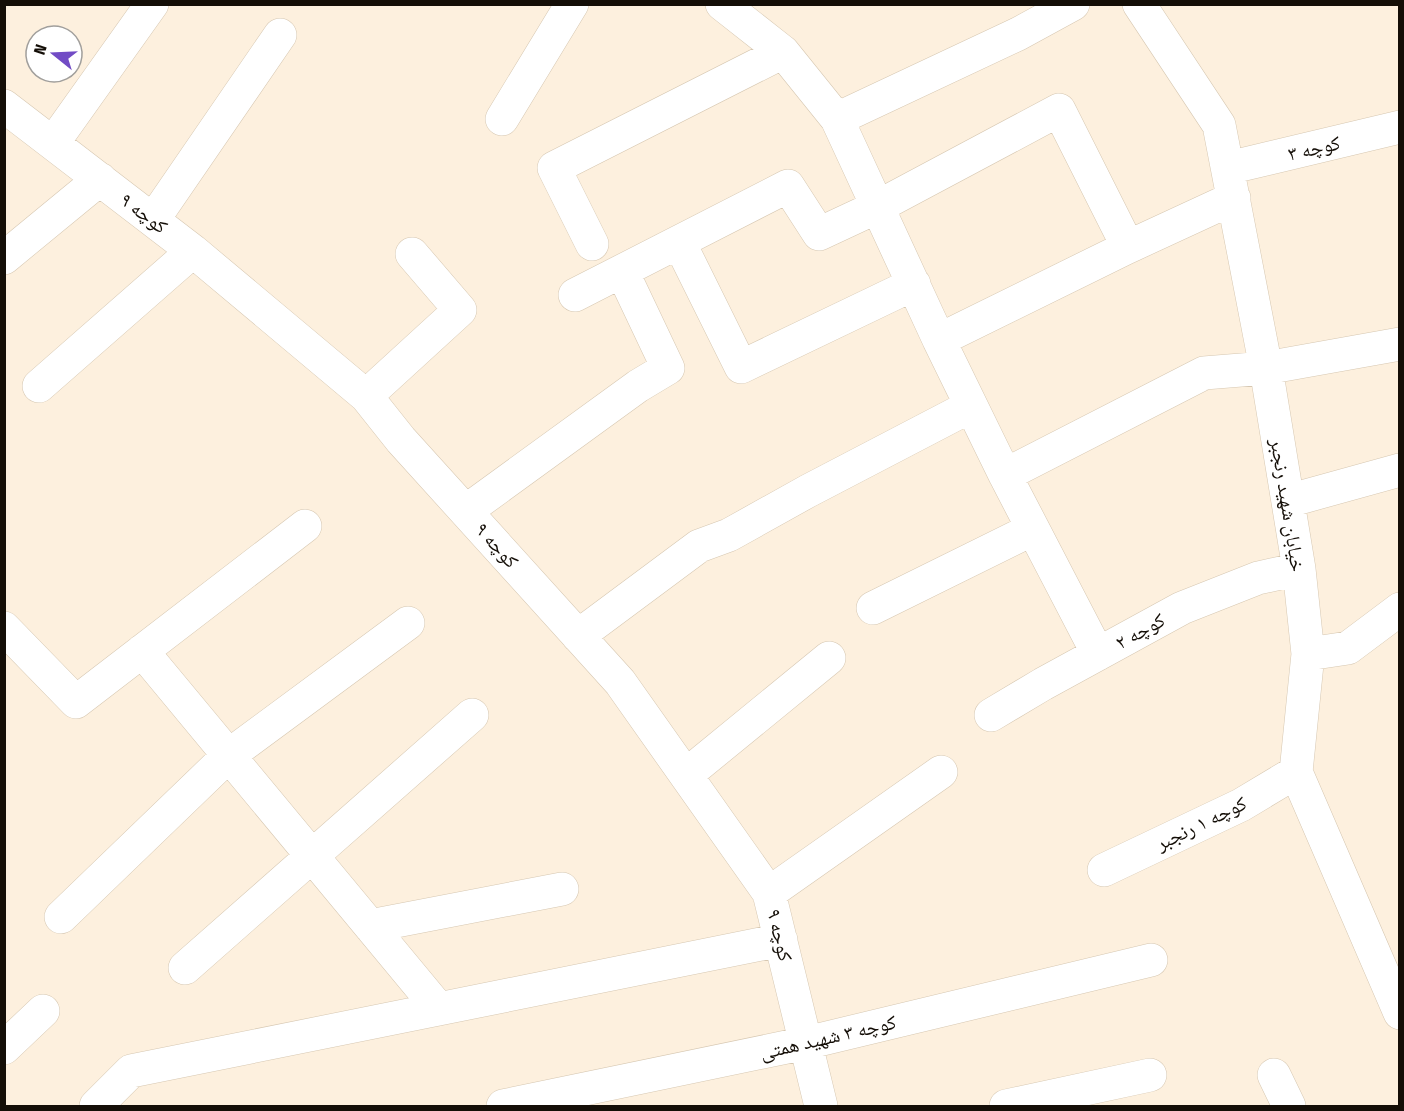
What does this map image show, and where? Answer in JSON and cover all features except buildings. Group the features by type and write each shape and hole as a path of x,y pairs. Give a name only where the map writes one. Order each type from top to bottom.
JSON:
{"street":[{"path":"53,143 152,4"},
{"path":"502,119 572,4"},
{"path":"722,4 783,52 837,119 939,340 1005,475 1098,654"},
{"name":"خیابان شهید رنجبر","path":"1139,4 1219,125 1266,368 1299,569 1308,654 1296,772 1390,965 1400,1013"},
{"path":"837,119 1018,34 1066,6"},
{"path":"153,220 280,35"},
{"path":"592,244 554,168 783,52"},
{"name":"کوچه ۹","path":"4,106 193,251 366,396 402,440 620,682 769,893 821,1107"},
{"path":"575,295 788,186 819,234 879,206 1059,110 1128,247"},
{"name":"کوچه ۳","path":"939,340 1128,247 1231,183 1400,127"},
{"path":"4,258 100,179"},
{"path":"680,242 741,367 914,284"},
{"path":"39,386 193,251"},
{"path":"366,396 460,310 411,254"},
{"path":"466,511 638,386 668,368 622,271"},
{"path":"1005,475 1204,373 1266,368 1400,344"},
{"path":"579,636 699,546 729,535 808,491 972,406"},
{"path":"1288,501 1400,470"},
{"path":"4,628 76,702 305,526"},
{"path":"873,608 1033,529"},
{"name":"کوچه ۲","path":"991,715 1182,608 1258,578 1299,569"},
{"path":"1308,654 1348,648 1400,609"},
{"path":"61,917 228,756 408,623"},
{"path":"142,651 439,1009"},
{"path":"686,775 829,658"},
{"path":"185,968 472,715"},
{"path":"769,893 941,772"},
{"name":"کوچه ۱ رنجبر","path":"1104,870 1241,805 1296,772"},
{"path":"370,927 562,889"},
{"path":"96,1107 131,1071 781,940"},
{"name":"کوچه ۳ شهید همتی","path":"503,1107 806,1043 1151,960"},
{"path":"4,1048 43,1011"},
{"path":"1006,1107 1150,1074"},
{"path":"1274,1075 1289,1107"}]}
